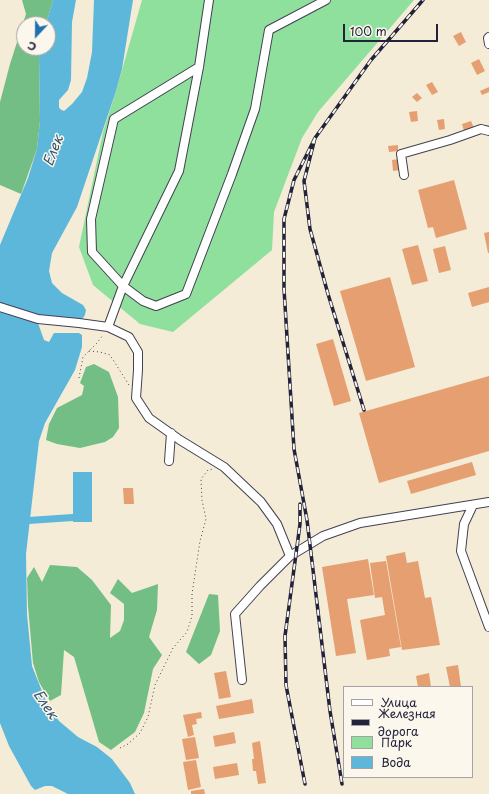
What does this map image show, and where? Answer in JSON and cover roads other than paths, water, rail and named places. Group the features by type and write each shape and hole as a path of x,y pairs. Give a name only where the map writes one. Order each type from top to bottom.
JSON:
{"street":[{"path":"108,328 123,286 179,171 199,67 209,0"},
{"path":"199,67 114,119 91,219 92,252 123,286 143,301 156,306 186,294 255,109 268,30 326,0"},
{"path":"489,37 489,44"},
{"path":"404,175 401,154 482,129 489,131"},
{"path":"0,307 38,319 79,323 108,328 129,338 138,352 136,398 149,418 224,467 261,502 277,524 290,556"},
{"path":"169,461 171,433"},
{"path":"242,680 235,614 290,556 323,536 360,523 489,502"},
{"path":"473,505 464,524 461,551 489,627"}],"water":[{"name":"Елек","path":"53,0 76,0 72,22 71,80 68,90 59,100 59,107 64,111 82,92 87,78 92,52 94,0 133,0 122,69 116,91 77,207 52,253 49,271 52,283 62,293 83,305 86,310 85,315 80,319 44,315 38,319 44,340 49,342 54,333 79,333 82,335 82,347 75,370 45,423 39,441 26,554 27,614 32,666 46,701 59,721 78,737 97,747 112,759 130,783 135,794 68,794 52,786 45,786 35,790 31,786 9,746 0,723 0,245 28,178 37,149 40,121 39,57 56,56 56,16 48,16"},
{"path":"73,472 92,472 92,522 73,522"}],"waterway":[{"path":"21,521 80,516"}],"railway":[{"path":"364,410 328,294 310,229 304,181 315,138 371,60 423,0"},
{"path":"315,138 294,180 284,219 284,289 294,449 307,520 330,711 342,784"},
{"path":"300,504 300,524 285,636 286,685 305,784"}]}
